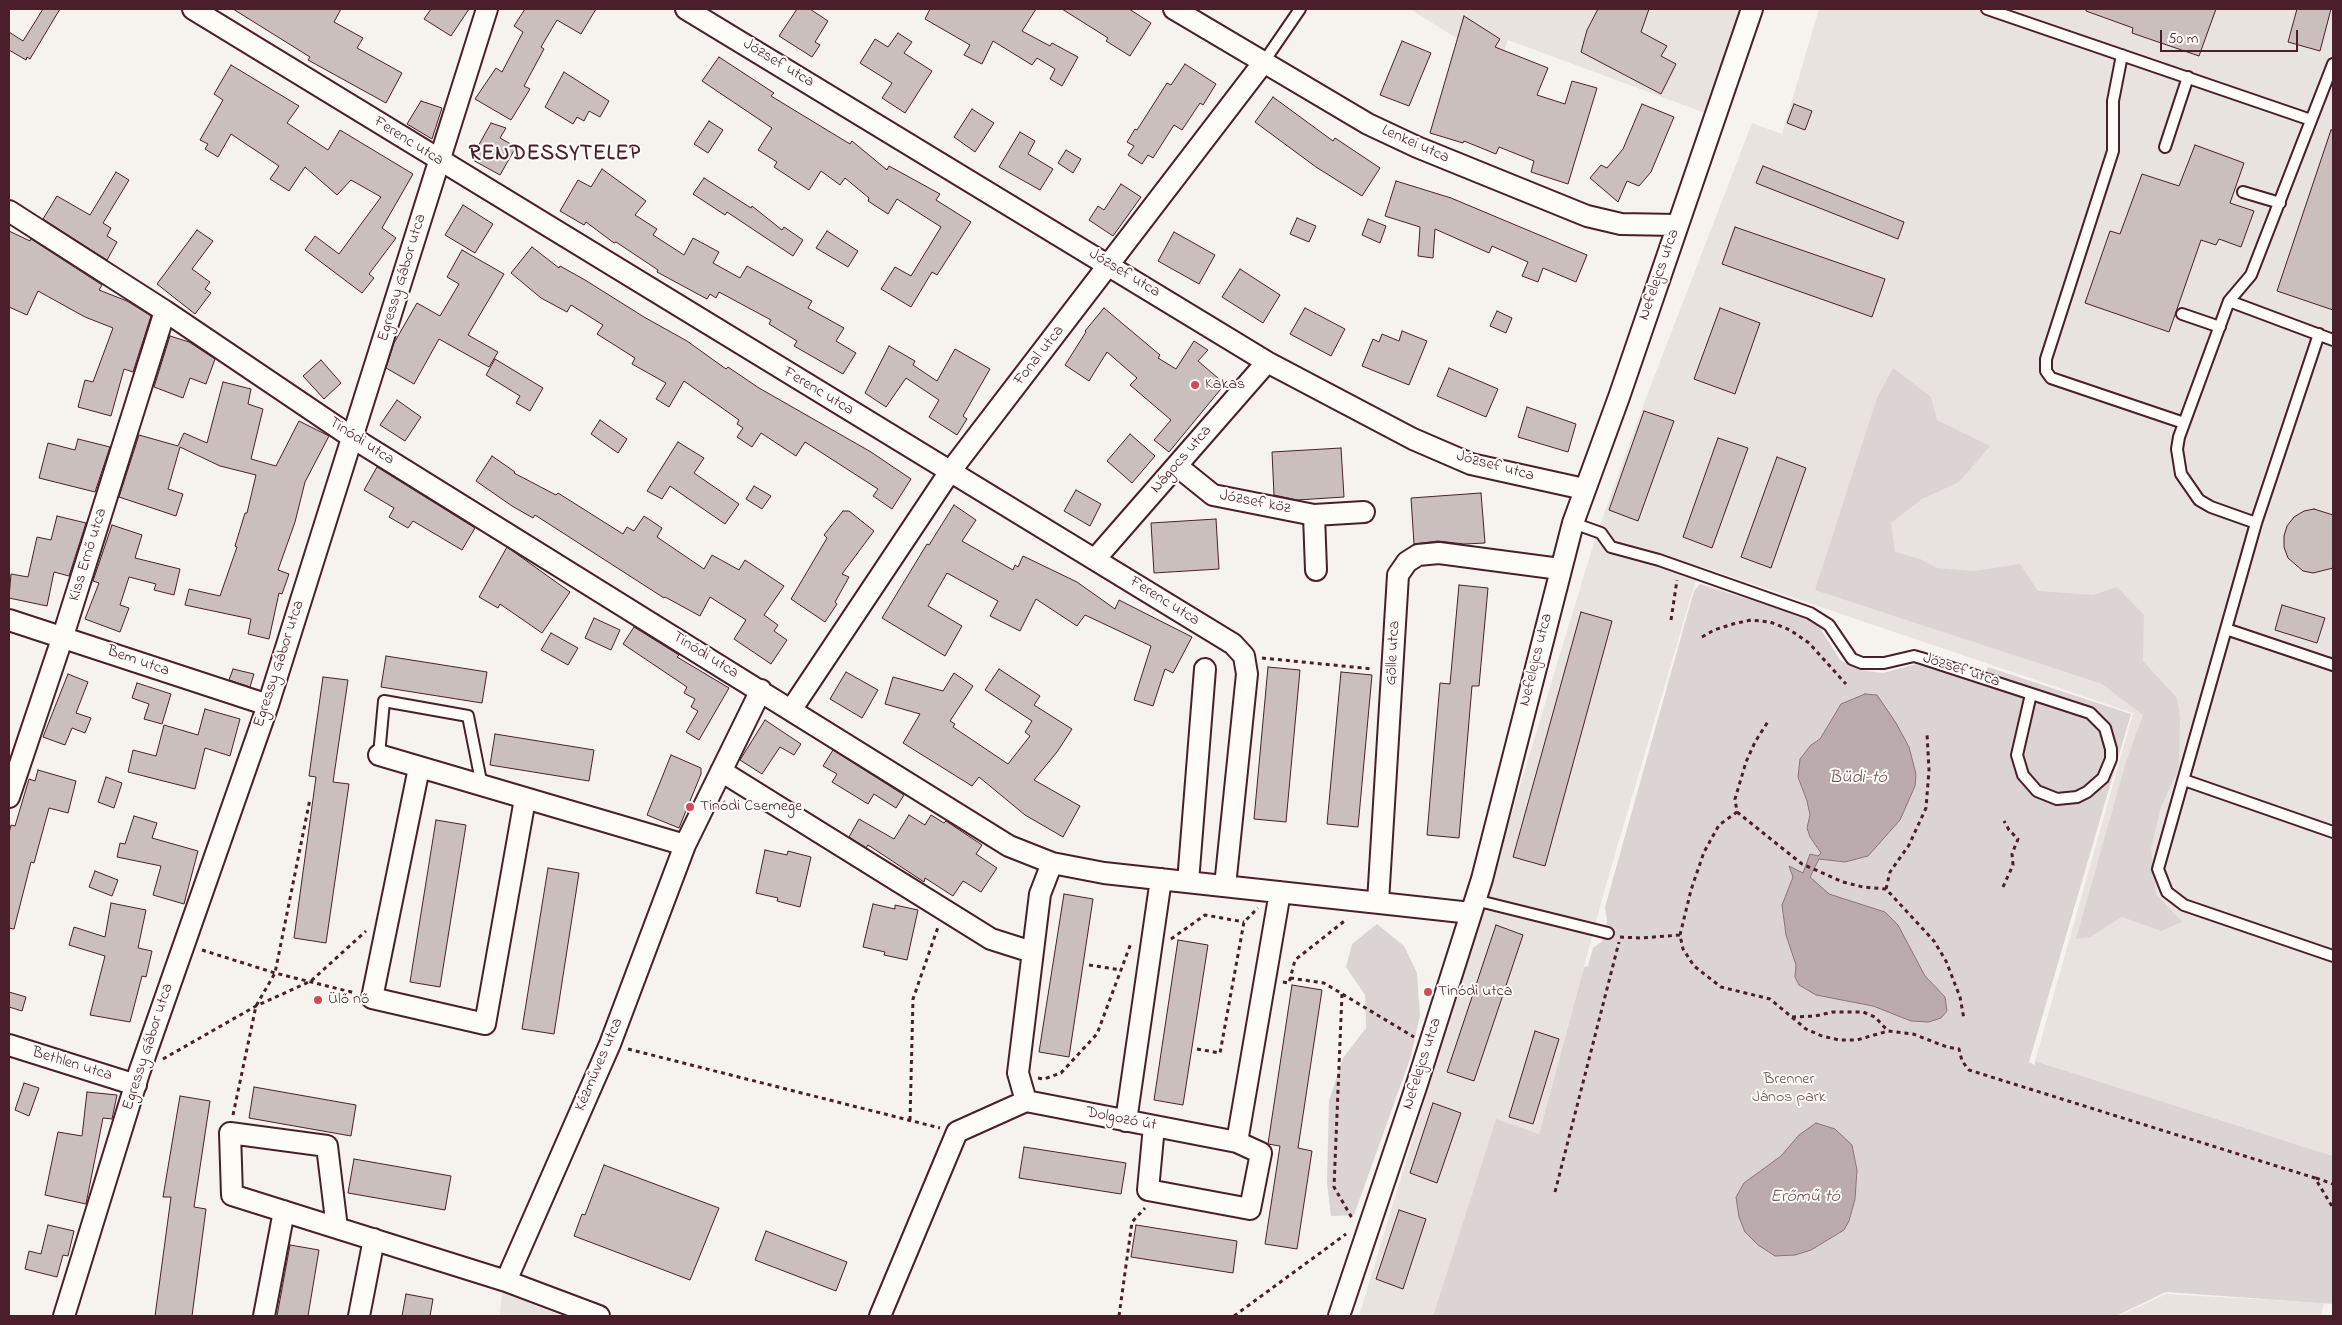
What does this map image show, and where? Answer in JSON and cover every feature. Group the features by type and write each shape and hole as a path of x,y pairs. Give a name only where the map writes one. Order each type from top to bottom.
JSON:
{"street":[{"name":"Ferenc utca","path":"193,9 949,473 1096,558 1190,620 1233,644 1244,656"},
{"name":"Egressy Gábor utca","path":"64,1316 137,1079 268,705 487,9"},
{"name":"József utca","path":"686,9 1267,362 1412,440 1471,464 1584,489"},
{"name":"Lenkei utca","path":"1174,9 1368,124 1417,147 1587,216 1622,224 1677,225"},
{"name":"Nefelejcs utca","path":"1339,1316 1473,906 1573,523 1619,397 1752,9"},
{"name":"Fonal utca","path":"791,710 949,473 1263,63"},
{"name":"Tinódi utca","path":"9,211 165,311 353,438 1009,846 1052,863 1104,873 1225,886 1279,898 1473,906"},
{"name":"Kiss Ernő utca","path":"9,796 63,636 165,311"},
{"name":"Nágocs utca","path":"1096,558 1267,362"},
{"name":"József köz","path":"1177,466 1213,495 1314,515 1364,512"},
{"name":"József köz","path":"1314,515 1316,570"},
{"name":"Gölle utca","path":"1378,902 1394,671 1398,575 1406,562 1418,554 1440,553 1560,569"},
{"name":"Bem utca","path":"9,620 63,636 268,705"},
{"path":"1225,886 1247,674 1244,656"},
{"path":"1188,882 1205,669"},
{"name":"Kézműves utca","path":"506,1281 610,1044 685,845 761,690"},
{"path":"378,755 685,845"},
{"path":"419,768 372,998 485,1024 525,799"},
{"path":"722,771 991,939 1032,952"},
{"path":"880,1316 957,1132 1026,1101 1018,1073 1040,894 1052,863"},
{"path":"1126,1121 1161,879"},
{"path":"1237,1142 1263,980 1279,898"},
{"name":"Bethlen utca","path":"9,1045 137,1079"},
{"name":"Dolgozó út","path":"1026,1101 1237,1142 1261,1153 1250,1209 1160,1192"},
{"path":"1154,1126 1148,1190 1160,1192"},
{"path":"337,1228 327,1146 230,1133 232,1194 337,1228 506,1281 600,1316"},
{"path":"264,1316 284,1211"},
{"path":"359,1316 374,1239"}],"lane":[{"name":"Fonal utca","path":"1263,63 1300,9"},
{"path":"1988,9 2311,120"},
{"path":"2122,55 2113,101 2112,151 2046,359 2046,371 2051,378 2184,423"},
{"path":"2256,523 2212,508 2199,500 2188,487 2179,469 2176,449 2230,301 2251,275 2333,64"},
{"path":"2165,147 2188,77"},
{"path":"2243,192 2280,203"},
{"path":"2230,301 2333,340"},
{"path":"2182,314 2220,326"},
{"path":"2319,334 2256,523 2158,869 2167,892 2184,905 2333,956"},
{"name":"József utca","path":"1573,523 1600,534 1611,547 1683,568 1810,613 1829,625 1852,659 1862,663 1884,663 1914,656 2090,713 2104,728 2111,749 2110,759 2103,778 2087,792 2077,797 2056,799 2037,791 2023,775 2017,755 2031,694"},
{"path":"2226,629 2333,665"},
{"path":"378,755 384,701 468,716 482,787"},
{"path":"2184,780 2333,832"},
{"path":"1473,906 1608,934"}],"path":[{"path":"1671,620 1674,588 1683,568"},
{"path":"1702,637 1714,630 1751,620 1770,622 1790,630 1809,643 1846,684"},
{"path":"1244,656 1394,671"},
{"path":"1769,720 1755,742 1746,762 1735,799 1737,812 1802,864 1820,873 1863,887 1886,889 1934,941 1946,961 1960,997 1964,1019"},
{"path":"1886,889 1890,872 1909,845 1926,808 1929,770 1927,734"},
{"path":"230,1133 256,1006 275,973 310,799"},
{"path":"1737,812 1719,825 1704,852 1691,890 1680,935 1683,949 1694,966 1721,988 1770,999 1806,1029 1822,1036 1839,1040 1857,1040 1888,1031 1914,1034 1947,1047 1959,1048 1962,1061 1968,1070 1997,1077 2333,1184"},
{"path":"2003,887 2013,865 2012,854 2018,839 2009,830 2004,821"},
{"path":"1198,1049 1220,1053 1244,922 1266,900 1279,898"},
{"path":"910,1120 913,999 944,911"},
{"path":"1171,940 1205,915 1244,922"},
{"path":"1263,980 1289,983 1295,960 1349,917"},
{"path":"137,1079 256,1006 311,981 369,929"},
{"path":"1018,1073 1044,1079 1061,1073 1097,1034 1134,934"},
{"path":"1608,934 1620,937 1664,938 1680,935"},
{"path":"1555,1192 1620,937"},
{"path":"183,944 275,973 372,998"},
{"path":"1089,965 1121,970"},
{"path":"1290,978 1324,983 1420,1040"},
{"path":"1342,994 1334,1187 1357,1226 1374,1212"},
{"path":"1792,1017 1816,1016 1833,1012 1863,1012 1875,1017 1888,1031"},
{"path":"610,1044 957,1132"},
{"path":"2315,1178 2333,1208"},
{"path":"1119,1316 1132,1222 1160,1192"},
{"path":"1234,1316 1349,1232"}],"shaded area":[{"path":"1410,9 1741,9 1705,113 1508,40 1499,65"},
{"path":"1819,9 2333,9 2333,1156 2035,1061 2133,713 1700,566 1604,892 1539,1134 1496,1120 1433,1316 1359,1316 1595,539 1646,398 1752,123 1782,134"},
{"path":"502,1292 562,1316 500,1316"},
{"path":"2166,1294 2324,1303 2321,1316 2119,1316"}],"green space":[{"path":"1893,368 1931,397 1937,420 1990,446 1959,482 1922,499 1891,523 1895,552 1920,559 1937,568 1974,571 2020,564 2038,591 2093,595 2117,587 2144,615 2143,661 2177,698 2180,717 2179,768 2161,807 2151,849 2156,894 2182,922 2161,931 2122,917 2090,937 2076,939 2126,762 2143,715 2102,684 1815,590 1877,398"},
{"name":"Brenner János park","path":"1700,584 1802,616 1819,626 1840,660 1860,670 1883,673 1924,662 1982,683 1988,667 2131,714 2029,1062 2035,1065 2035,1061 2333,1156 2333,1304 2166,1292 2116,1316 1433,1316 1496,1119 1539,1134 1584,967 1588,966 1593,948 1602,941 1607,922 1605,907 1694,591"},
{"path":"1377,924 1404,946 1417,973 1420,1016 1410,1059 1354,1215 1331,1216 1327,1183 1329,1101 1343,1058 1366,1028 1365,995 1346,967 1352,944"}],"water":[{"name":"Büdi-tó","path":"1865,694 1877,695 1896,723 1909,747 1916,774 1915,786 1900,820 1868,856 1845,862 1819,859 1810,877 1829,894 1885,912 1898,925 1925,976 1945,997 1947,1011 1941,1018 1929,1022 1911,1021 1873,1006 1816,995 1799,985 1795,977 1796,965 1786,935 1782,905 1793,877 1789,866 1803,873 1810,854 1818,856 1821,853 1810,837 1807,828 1810,815 1798,777 1800,759 1811,745 1820,739 1841,704"},
{"name":"Erőmű tó","path":"1816,1123 1835,1129 1852,1145 1857,1170 1855,1199 1849,1221 1844,1230 1811,1250 1795,1255 1775,1256 1758,1245 1745,1232 1739,1217 1736,1197 1744,1183 1781,1156 1799,1135"}],"building":[{"path":"43,9 60,9 30,59 27,57 26,60 9,50 9,32 23,41"},
{"path":"233,9 341,9 334,22 363,38 357,48 402,73 386,103 308,60 310,57"},
{"path":"431,9 469,9 451,36 424,19"},
{"path":"525,9 596,9 581,34 557,20 541,47 544,49 524,86 530,89 511,120 475,99 496,68 502,72 523,32 514,26"},
{"path":"797,9 810,9 828,21 815,42 820,45 812,57 779,36"},
{"path":"930,9 1036,9 1022,31 1050,46 1052,43 1078,57 1062,86 1050,79 1055,69 1037,58 1032,65 993,41 982,64 964,55 970,45 925,19"},
{"path":"1062,9 1129,9 1151,23 1130,56 1106,41 1108,38"},
{"path":"1598,9 1649,9 1641,32 1667,46 1661,56 1676,64 1661,94 1581,52 1587,30"},
{"path":"2086,9 2216,9 2199,56 2132,33 2133,28 2086,11"},
{"path":"2297,9 2331,9 2320,51 2288,42"},
{"path":"1464,16 1500,39 1495,47 1548,68 1537,95 1565,104 1572,81 1597,88 1568,184 1531,172 1534,161 1499,147 1496,154 1464,141 1463,143 1430,133"},
{"path":"898,33 912,42 904,53 932,71 905,113 882,98 892,83 860,63 875,39 888,47"},
{"path":"1402,41 1431,53 1409,106 1380,95"},
{"path":"719,57 774,93 771,96 850,144 852,141 887,170 889,166 940,194 936,200 971,222 937,275 932,272 911,307 881,289 895,267 911,276 941,227 897,199 888,214 868,201 869,198 845,178 840,185 821,171 809,190 774,167 777,162 758,150 772,128 702,81"},
{"path":"1185,64 1216,84 1203,105 1200,103 1182,130 1174,125 1153,158 1148,155 1142,164 1128,155 1134,146 1127,142 1135,129 1137,130 1167,83 1171,85"},
{"path":"231,65 299,106 287,123 328,150 340,130 413,174 382,228 396,238 369,274 374,278 362,293 305,250 315,236 339,254 381,197 351,180 337,195 305,167 289,191 270,179 279,166 231,134 218,157 205,149 208,144 200,140 223,100 214,94"},
{"path":"564,72 609,101 600,117 589,111 584,121 577,117 573,124 545,107"},
{"path":"1273,97 1333,141 1335,138 1380,168 1362,196 1316,167 1255,122"},
{"path":"421,101 442,108 432,139 407,124"},
{"path":"1642,104 1674,117 1651,172 1639,186 1627,181 1618,202 1590,178 1601,165 1607,168 1623,149"},
{"path":"1794,104 1812,111 1805,130 1787,123"},
{"path":"972,109 994,123 975,152 954,137"},
{"path":"709,121 723,130 708,153 694,144"},
{"path":"491,123 506,128 500,138 516,147 500,175 471,159"},
{"path":"2331,130 2333,130 2333,310 2277,291"},
{"path":"1020,132 1035,141 1028,154 1053,169 1040,190 999,167"},
{"path":"2195,145 2244,163 2230,203 2254,211 2241,247 2219,239 2216,245 2201,240 2169,332 2085,303 2110,231 2120,234 2142,174 2179,186"},
{"path":"1066,150 1081,159 1073,173 1058,163"},
{"path":"1763,166 1904,222 1898,239 1756,183"},
{"path":"602,169 646,201 635,215 657,229 653,235 684,255 693,238 719,252 713,263 740,278 747,266 812,301 808,308 844,328 836,341 856,353 843,374 794,346 797,341 769,324 771,320 719,292 716,298 710,294 707,299 657,272 658,270 616,242 614,243 586,222 584,225 560,211 578,180 591,187"},
{"path":"116,172 129,180 103,223 111,228 107,236 117,242 107,260 43,219 57,196 90,215"},
{"path":"704,178 751,208 752,206 782,230 784,227 803,240 793,256 727,212 725,215 693,194"},
{"path":"1396,181 1451,198 1587,255 1576,282 1543,268 1538,282 1522,276 1528,262 1492,246 1489,253 1435,229 1433,258 1418,256 1420,227 1385,216"},
{"path":"1121,184 1141,197 1113,236 1089,220 1098,206 1104,210"},
{"path":"463,205 493,224 475,253 445,235"},
{"path":"1297,218 1316,226 1309,242 1290,234"},
{"path":"1368,219 1386,226 1380,243 1362,235"},
{"path":"1735,227 1885,279 1872,317 1722,264"},
{"path":"197,230 213,241 192,269 210,282 205,289 211,293 195,314 157,284"},
{"path":"9,231 30,241 31,239 102,285 99,290 127,301 151,316 133,372 124,369 111,416 78,407 85,380 93,382 113,328 85,317 38,291 27,315 9,307"},
{"path":"827,231 858,251 848,267 816,248"},
{"path":"1174,232 1215,255 1199,284 1158,261"},
{"path":"532,247 559,268 560,266 585,280 687,341 726,369 728,367 759,388 871,452 911,479 892,509 873,496 878,489 805,442 796,456 761,433 752,447 737,437 743,428 737,424 739,420 684,381 669,407 656,399 666,383 632,364 635,358 597,334 603,325 571,305 567,312 541,298 511,273"},
{"path":"462,250 504,274 468,335 498,352 489,367 439,339 414,384 386,368 394,343 417,303 440,316 459,284 447,277"},
{"path":"1240,269 1280,295 1263,323 1222,297"},
{"path":"1104,308 1160,355 1158,358 1176,369 1194,341 1208,350 1198,361 1225,384 1169,452 1154,440 1171,420 1130,385 1137,378 1107,352 1089,381 1065,365 1085,331"},
{"path":"1305,308 1345,329 1331,356 1290,334"},
{"path":"1720,308 1760,323 1735,394 1694,379"},
{"path":"1497,311 1512,318 1506,333 1490,326"},
{"path":"1402,331 1427,341 1409,385 1362,366 1373,339 1379,342 1382,334 1399,341"},
{"path":"170,336 189,342 215,359 206,384 190,378 183,398 154,387"},
{"path":"889,346 915,361 913,365 937,381 955,349 990,369 963,416 967,419 957,435 929,417 939,400 906,378 886,407 865,393"},
{"path":"495,359 543,388 530,411 516,403 520,396 486,375"},
{"path":"321,360 341,383 324,399 303,376"},
{"path":"1449,368 1498,389 1486,417 1437,396"},
{"path":"223,382 251,389 248,404 263,409 251,459 276,466 299,421 329,436 305,482 295,522 278,570 289,574 282,594 279,593 269,639 248,634 251,619 185,605 189,589 220,596 237,547 235,546 245,513 247,513 256,475 220,466 180,447 168,489 183,494 176,516 119,497 139,435 178,446 184,433 207,443"},
{"path":"397,400 421,417 405,441 380,425"},
{"path":"1527,407 1576,424 1568,452 1518,437"},
{"path":"1644,411 1674,421 1638,521 1609,510"},
{"path":"600,420 627,439 618,453 591,434"},
{"path":"1130,434 1155,456 1132,483 1107,461"},
{"path":"1718,438 1748,448 1712,548 1683,537"},
{"path":"78,439 110,447 95,492 39,478 48,443 75,450"},
{"path":"678,442 704,458 694,473 739,504 725,524 670,486 662,499 647,491"},
{"path":"1341,448 1344,497 1297,500 1274,495 1272,452"},
{"path":"492,456 514,473 556,495 558,493 623,534 627,527 634,531 644,516 662,528 657,537 704,569 712,555 739,570 745,560 784,586 764,615 778,625 774,631 787,640 771,664 734,639 746,620 710,597 700,616 664,598 535,515 533,518 512,506 476,481"},
{"path":"1777,457 1806,468 1771,568 1741,557"},
{"path":"377,467 475,528 462,550 413,521 408,528 389,517 394,508 364,490"},
{"path":"754,486 771,496 762,509 746,499"},
{"path":"1076,490 1101,504 1090,526 1064,511"},
{"path":"1481,493 1485,543 1464,544 1438,541 1414,544 1411,498"},
{"path":"954,505 976,520 962,541 1013,570 1015,565 1018,567 1023,556 1077,582 1115,609 1119,600 1192,637 1173,673 1165,669 1153,706 1134,700 1151,646 1085,615 1077,626 1036,599 1020,631 990,616 998,601 947,573 928,606 962,626 945,656 882,618 927,544 929,545"},
{"path":"2314,509 2333,515 2333,568 2313,573 2303,571 2288,558 2284,547 2284,536 2287,526 2294,517 2304,511"},
{"path":"843,511 849,511 874,531 842,574 849,577 835,602 837,604 825,622 791,599 827,538 824,535"},
{"path":"57,516 86,523 69,576 54,572 47,606 9,598 11,574 28,577 37,537 51,540"},
{"path":"1216,519 1219,569 1154,573 1151,523"},
{"path":"112,525 142,535 135,558 180,569 174,595 154,590 156,584 129,577 120,605 129,608 120,632 85,619 99,583 93,581"},
{"path":"507,547 570,592 542,633 500,604 498,608 479,597"},
{"path":"1459,585 1488,588 1479,686 1472,686 1459,838 1427,835 1440,683 1450,684"},
{"path":"2282,605 2325,618 2317,643 2275,630"},
{"path":"1581,612 1612,621 1545,866 1513,857"},
{"path":"594,618 620,630 611,650 585,638"},
{"path":"634,627 679,655 677,657 729,688 699,740 686,732 698,711 691,707 695,699 684,693 687,687 623,644"},
{"path":"551,633 578,648 568,665 541,650"},
{"path":"386,656 487,672 482,703 381,687"},
{"path":"1268,667 1300,670 1286,822 1254,819"},
{"path":"233,669 254,674 250,687 229,680"},
{"path":"999,669 1040,696 1034,705 1072,729 1057,752 1034,780 1080,806 1063,837 1025,815 979,777 972,786 903,743 920,714 885,704 893,677 943,691 954,673 973,686 950,721 955,724 953,727 1008,764 1030,736 1025,732 1032,721 985,690"},
{"path":"846,672 878,690 862,718 830,699"},
{"path":"1341,672 1372,675 1358,827 1327,824"},
{"path":"68,674 88,682 76,713 91,718 85,733 72,728 65,745 43,737"},
{"path":"323,677 348,680 333,782 349,784 326,943 294,938 316,777 309,776"},
{"path":"137,683 171,694 162,724 144,719 149,704 132,698"},
{"path":"205,709 240,719 230,756 205,748 195,789 128,772 133,750 156,756 164,725 198,735"},
{"path":"765,720 801,744 794,755 780,747 762,774 740,760"},
{"path":"495,734 594,750 589,781 490,765"},
{"path":"833,750 904,795 896,808 874,794 868,804 832,782 837,774 823,766"},
{"path":"671,755 701,768 701,774 679,828 647,815"},
{"path":"38,770 76,781 68,813 49,808 34,863 31,862 14,929 9,928 9,833 11,825 15,826 29,779 35,781"},
{"path":"106,777 122,783 114,808 98,802"},
{"path":"909,815 925,825 931,815 944,823 946,821 982,845 976,854 997,868 981,892 963,881 953,896 925,878 924,882 868,845 866,848 849,837 859,819 894,839"},
{"path":"134,816 157,823 152,838 198,851 184,904 153,895 161,866 117,857 120,843 125,844"},
{"path":"436,820 466,825 440,987 410,982"},
{"path":"765,850 787,855 788,851 811,857 800,907 777,901 778,898 756,893"},
{"path":"548,868 579,873 554,1034 522,1029"},
{"path":"95,871 118,880 112,896 89,887"},
{"path":"1064,894 1093,899 1069,1057 1039,1052"},
{"path":"111,903 146,910 138,948 152,951 146,977 142,976 130,1022 90,1015 105,956 69,945 74,927 105,937"},
{"path":"873,904 895,909 895,905 918,910 907,960 884,955 885,952 863,947"},
{"path":"1496,925 1523,935 1474,1081 1447,1072"},
{"path":"1178,940 1208,945 1183,1105 1154,1100"},
{"path":"1292,985 1322,990 1298,1148 1312,1151 1297,1249 1265,1244 1280,1146 1268,1144"},
{"path":"9,992 26,997 22,1011 9,1007"},
{"path":"1535,1031 1559,1039 1533,1124 1509,1117"},
{"path":"24,1083 39,1088 29,1116 15,1110"},
{"path":"254,1087 356,1105 351,1136 249,1118"},
{"path":"87,1092 117,1095 112,1119 103,1118 86,1204 45,1195 58,1132 82,1136"},
{"path":"180,1096 210,1101 194,1207 206,1209 192,1316 155,1316 171,1197 163,1197"},
{"path":"1433,1103 1461,1113 1437,1183 1410,1173"},
{"path":"1024,1147 1126,1163 1121,1194 1019,1178"},
{"path":"354,1159 451,1176 445,1210 348,1193"},
{"path":"604,1165 719,1208 690,1280 574,1236 582,1214 585,1215"},
{"path":"1399,1210 1426,1219 1403,1289 1376,1279"},
{"path":"48,1225 74,1231 68,1256 63,1255 57,1277 25,1269 29,1251 41,1254"},
{"path":"1136,1225 1237,1241 1233,1273 1131,1257"},
{"path":"766,1231 847,1262 836,1291 755,1260"},
{"path":"290,1245 319,1250 308,1316 277,1316"},
{"path":"406,1294 433,1299 430,1316 402,1316"}],"place":[{"name":"Kakas","path":"1195,385"},
{"name":"Tinódi Csemege","path":"690,807"},
{"name":"Tinódi utca","path":"1428,992"},
{"name":"Ülő nő","path":"318,1000"}],"district":[{"name":"RENDESSYTELEP","path":"555,156"}]}
